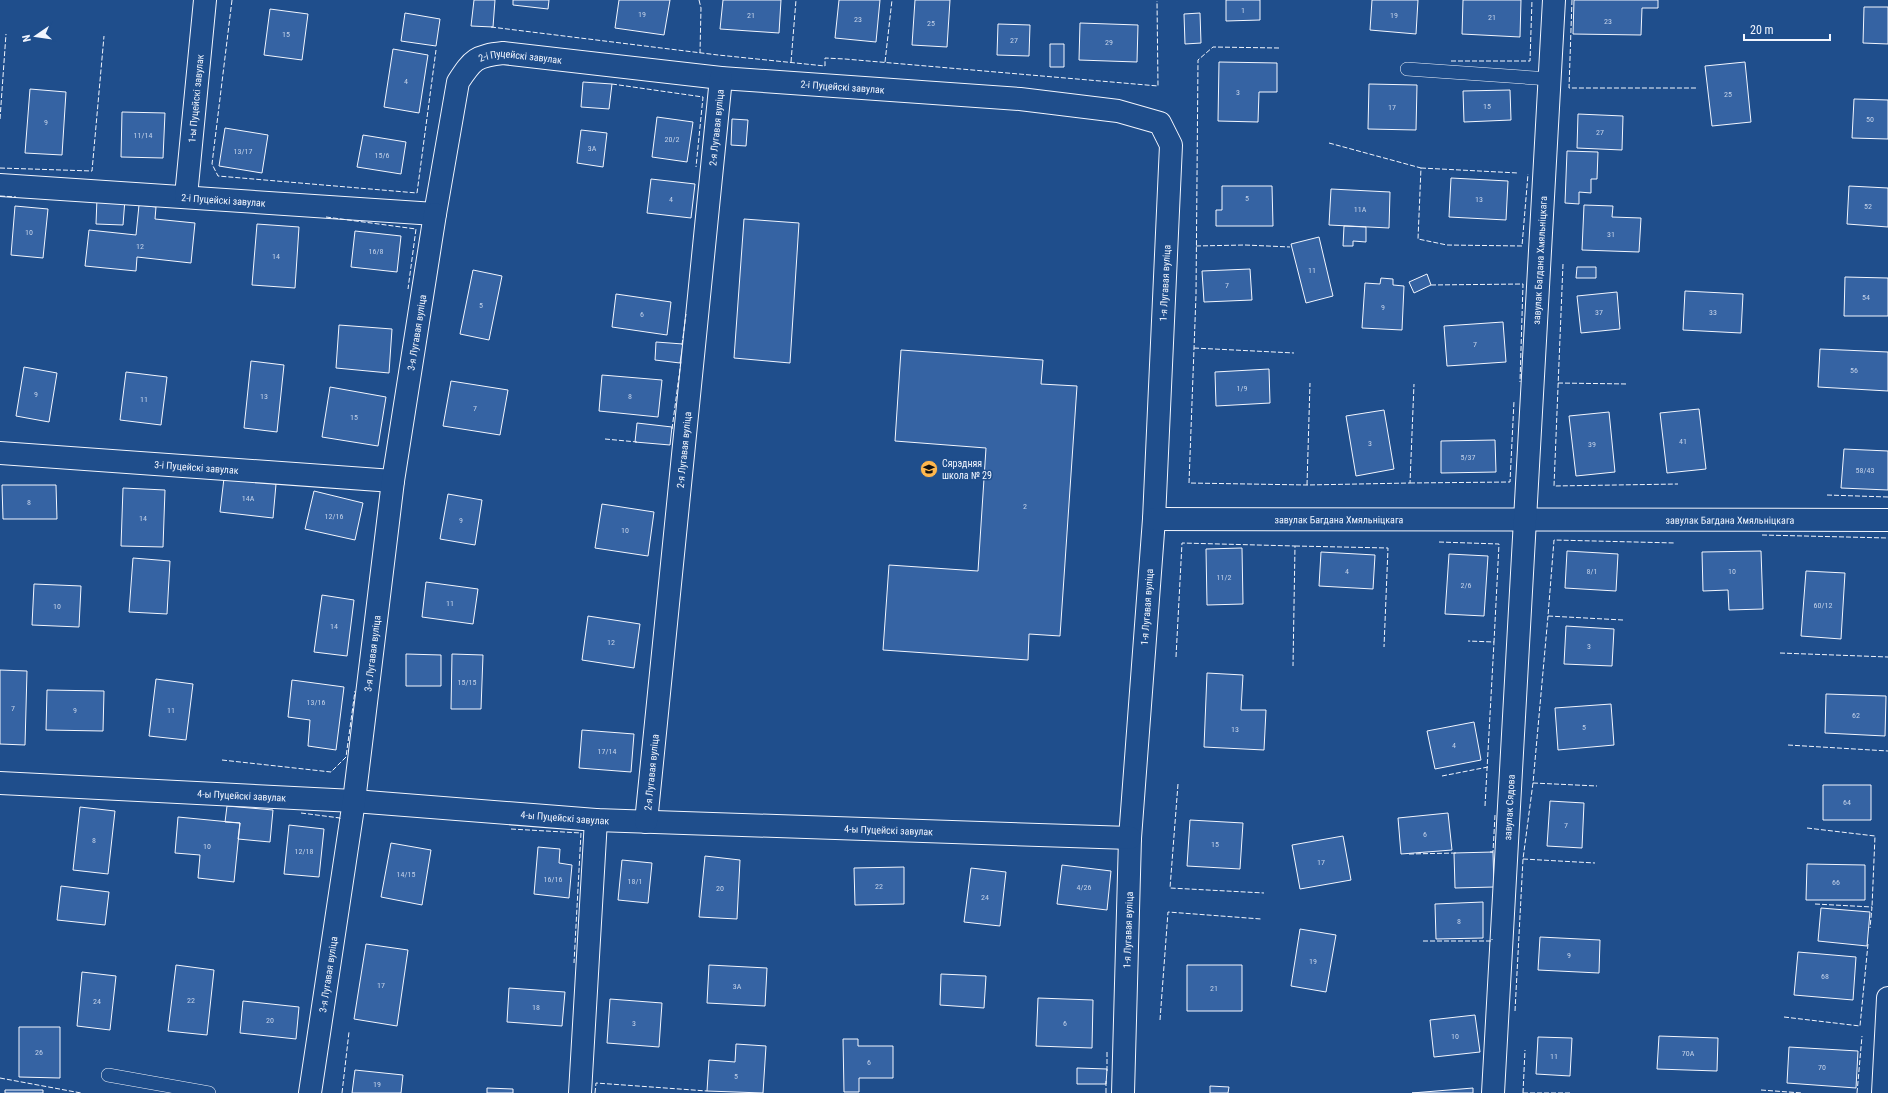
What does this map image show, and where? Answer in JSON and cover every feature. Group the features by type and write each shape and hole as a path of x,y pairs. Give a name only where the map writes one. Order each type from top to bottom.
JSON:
{"street":[{"name":"1-ы Пуцейскі завулак","path":"186,196 205,0"},
{"name":"завулак Багдана Хмяльніцкага","path":"1525,521 1554,0"},
{"name":"2-і Пуцейскі завулак","path":"0,185 186,196 435,214 458,82 470,64 483,55 503,53 721,78 1020,99 1118,111 1160,123"},
{"name":"2-я Лугавая вуліца","path":"646,822 721,78"},
{"name":"1-я Лугавая вуліца","path":"1123,1093 1130,838 1154,519 1171,145 1160,123"},
{"name":"3-я Лугавая вуліца","path":"310,1093 354,801 393,481 435,214"},
{"name":"3-і Пуцейскі завулак","path":"0,453 393,481"},
{"name":"завулак Багдана Хмяльніцкага","path":"1154,519 1525,521 1888,520"},
{"name":"завулак Сядова","path":"1493,1093 1525,521"},
{"name":"4-ы Пуцейскі завулак","path":"0,783 354,801 596,820 1130,838"},
{"path":"580,1093 596,820"},
{"path":"1883,1093 1888,998"}],"lane":[{"path":"1407,69 1550,79"},
{"path":"108,1075 209,1093"}],"building":[{"path":"474,0 495,0 493,27 471,26"},
{"path":"513,0 549,0 548,9 513,5"},
{"path":"619,0 670,0 664,35 615,28"},
{"path":"723,0 781,0 779,33 720,29"},
{"path":"839,0 880,0 876,42 835,38"},
{"path":"915,0 950,0 947,47 912,45"},
{"path":"1226,0 1260,0 1260,20 1226,21"},
{"path":"1372,0 1418,0 1416,34 1370,30"},
{"path":"1463,0 1521,0 1520,37 1462,34"},
{"path":"1574,0 1658,0 1658,8 1642,8 1641,35 1573,34"},
{"path":"1864,7 1888,7 1888,44 1863,43"},
{"path":"270,9 308,14 302,60 264,55"},
{"path":"405,13 440,19 436,46 401,41"},
{"path":"1200,13 1201,43 1185,44 1184,14"},
{"path":"1080,23 1138,25 1137,62 1079,60"},
{"path":"998,24 1030,25 1029,56 997,55"},
{"path":"1050,44 1064,44 1064,67 1050,67"},
{"path":"393,49 428,55 419,113 384,107"},
{"path":"1219,62 1277,63 1277,92 1259,92 1258,122 1218,121"},
{"path":"1745,62 1751,122 1712,126 1705,66"},
{"path":"583,82 612,84 609,109 581,107"},
{"path":"1369,84 1417,85 1416,130 1368,129"},
{"path":"30,89 66,92 62,155 25,153"},
{"path":"1510,90 1511,120 1464,122 1463,91"},
{"path":"1854,99 1888,100 1888,139 1852,138"},
{"path":"122,112 165,113 163,158 121,157"},
{"path":"1578,114 1623,116 1622,150 1577,148"},
{"path":"657,117 693,122 687,162 652,157"},
{"path":"732,119 748,120 746,146 731,145"},
{"path":"225,128 268,135 262,173 219,166"},
{"path":"581,130 607,133 603,167 577,163"},
{"path":"363,135 406,142 401,174 357,167"},
{"path":"1567,151 1598,152 1597,179 1591,179 1591,193 1579,192 1579,204 1565,203"},
{"path":"1451,178 1508,181 1506,220 1449,217"},
{"path":"651,179 695,184 691,218 647,213"},
{"path":"1222,186 1272,186 1273,226 1216,226 1216,210 1222,210"},
{"path":"1849,186 1888,188 1888,227 1847,224"},
{"path":"1331,189 1390,192 1389,228 1329,225"},
{"path":"97,198 125,199 123,225 96,224"},
{"path":"139,205 156,207 155,219 195,223 191,263 137,257 136,271 85,266 89,230 136,235"},
{"path":"1584,205 1613,206 1612,217 1641,218 1639,252 1582,250"},
{"path":"15,206 48,209 43,258 11,255"},
{"path":"744,219 799,223 790,363 734,358"},
{"path":"257,224 299,227 295,288 252,285"},
{"path":"1344,226 1366,227 1366,242 1353,241 1353,246 1343,246"},
{"path":"355,231 401,236 397,272 351,267"},
{"path":"1319,237 1333,296 1306,303 1291,244"},
{"path":"1577,267 1596,267 1596,278 1576,278"},
{"path":"1250,269 1252,300 1204,302 1202,271"},
{"path":"473,270 502,276 489,340 460,334"},
{"path":"1427,274 1431,285 1414,293 1409,282"},
{"path":"1845,277 1888,278 1888,316 1844,316"},
{"path":"1381,278 1393,279 1393,285 1404,286 1402,330 1362,328 1365,283 1380,284"},
{"path":"1685,291 1743,294 1741,333 1683,330"},
{"path":"1617,292 1620,329 1581,333 1577,296"},
{"path":"616,294 671,302 667,335 612,327"},
{"path":"1503,322 1506,362 1447,366 1444,326"},
{"path":"339,325 392,329 389,373 336,368"},
{"path":"656,342 683,344 680,363 655,360"},
{"path":"1820,349 1888,352 1888,391 1818,387"},
{"path":"901,350 1043,360 1041,384 1077,386 1060,636 1029,634 1028,660 883,650 889,565 978,571 986,448 895,441"},
{"path":"251,361 284,365 277,432 244,428"},
{"path":"24,367 57,373 49,422 16,416"},
{"path":"1269,369 1270,403 1216,406 1215,372"},
{"path":"126,372 167,377 161,425 120,420"},
{"path":"602,375 662,380 658,417 599,411"},
{"path":"451,381 508,390 500,435 443,426"},
{"path":"330,387 386,397 378,446 322,437"},
{"path":"1699,409 1706,469 1667,473 1660,413"},
{"path":"1384,410 1394,469 1356,476 1346,416"},
{"path":"1609,412 1615,472 1576,476 1569,416"},
{"path":"637,423 672,427 670,445 635,442"},
{"path":"1495,440 1496,472 1441,473 1441,441"},
{"path":"1844,449 1888,451 1888,490 1841,488"},
{"path":"224,478 276,484 273,518 220,512"},
{"path":"2,485 56,485 57,519 3,519"},
{"path":"123,488 165,490 163,547 121,546"},
{"path":"314,491 363,503 355,540 305,529"},
{"path":"448,494 482,500 475,545 440,539"},
{"path":"602,504 654,512 648,556 595,548"},
{"path":"1242,548 1243,604 1207,605 1206,549"},
{"path":"1567,551 1618,554 1616,591 1565,588"},
{"path":"1761,551 1763,609 1729,610 1728,590 1703,591 1702,552"},
{"path":"1321,552 1375,555 1373,589 1319,586"},
{"path":"1449,554 1488,556 1484,616 1445,614"},
{"path":"133,558 170,561 167,614 129,612"},
{"path":"1806,571 1845,573 1841,639 1801,636"},
{"path":"426,582 478,589 473,624 422,617"},
{"path":"34,584 81,586 79,627 32,625"},
{"path":"322,595 354,600 347,656 314,652"},
{"path":"588,616 640,624 634,668 582,660"},
{"path":"1566,626 1614,629 1612,666 1564,664"},
{"path":"406,654 441,655 441,686 406,686"},
{"path":"452,654 483,655 481,709 451,709"},
{"path":"0,670 27,671 25,745 0,744"},
{"path":"1207,673 1243,675 1241,710 1266,710 1264,750 1204,747"},
{"path":"156,679 193,684 186,740 149,736"},
{"path":"292,680 344,687 336,750 308,746 310,720 288,717"},
{"path":"47,690 104,691 103,731 46,730"},
{"path":"1826,694 1886,696 1885,736 1825,733"},
{"path":"1611,704 1614,745 1558,750 1555,708"},
{"path":"1474,722 1481,760 1435,769 1427,731"},
{"path":"582,730 634,734 631,772 579,768"},
{"path":"1823,785 1871,785 1871,820 1823,820"},
{"path":"1550,801 1584,803 1582,848 1547,846"},
{"path":"227,806 273,810 270,842 238,839 240,823 225,822"},
{"path":"80,807 115,811 108,874 73,870"},
{"path":"1448,813 1452,850 1401,854 1398,818"},
{"path":"178,817 240,823 234,882 198,878 200,855 175,853"},
{"path":"1190,820 1243,823 1240,869 1187,866"},
{"path":"289,825 324,829 319,877 284,874"},
{"path":"1343,836 1351,880 1300,889 1292,845"},
{"path":"391,843 431,850 422,905 381,897"},
{"path":"538,847 560,849 559,863 572,865 569,898 534,894"},
{"path":"1493,852 1494,887 1455,888 1454,853"},
{"path":"705,856 740,860 737,919 699,917"},
{"path":"622,860 652,863 648,903 618,900"},
{"path":"1807,864 1865,865 1865,900 1806,900"},
{"path":"1062,865 1111,871 1107,910 1057,904"},
{"path":"904,867 904,904 855,905 854,868"},
{"path":"971,868 1006,872 1000,926 964,922"},
{"path":"61,886 109,892 105,925 57,920"},
{"path":"1483,902 1483,938 1436,939 1435,904"},
{"path":"1821,908 1870,912 1867,946 1818,941"},
{"path":"1300,929 1336,935 1326,992 1291,986"},
{"path":"1540,937 1600,940 1599,973 1538,970"},
{"path":"366,944 408,950 397,1026 354,1019"},
{"path":"1798,952 1856,957 1853,1000 1794,995"},
{"path":"176,965 214,970 207,1035 168,1031"},
{"path":"709,965 767,968 765,1006 707,1003"},
{"path":"1187,965 1242,965 1242,1011 1187,1011"},
{"path":"82,972 116,976 110,1030 77,1026"},
{"path":"941,974 986,976 984,1008 940,1005"},
{"path":"509,988 565,992 562,1026 507,1022"},
{"path":"1038,998 1093,1000 1092,1048 1036,1046"},
{"path":"610,999 662,1003 659,1047 607,1043"},
{"path":"243,1001 299,1007 296,1039 240,1033"},
{"path":"1475,1015 1480,1052 1434,1057 1430,1020"},
{"path":"19,1027 60,1027 60,1078 19,1077"},
{"path":"1659,1036 1718,1038 1717,1071 1657,1069"},
{"path":"1538,1037 1572,1038 1570,1076 1536,1074"},
{"path":"843,1039 858,1039 858,1046 893,1046 893,1078 859,1078 859,1092 844,1092"},
{"path":"736,1044 766,1046 763,1093 707,1091 709,1060 735,1062"},
{"path":"1789,1047 1858,1051 1856,1088 1787,1083"},
{"path":"1077,1068 1107,1069 1106,1084 1077,1084"},
{"path":"355,1070 403,1075 401,1093 352,1093"},
{"path":"1210,1086 1229,1087 1228,1093 1210,1093"},
{"path":"487,1088 513,1089 513,1093 487,1093"},
{"path":"1473,1088 1473,1093 1412,1093"},
{"path":"5,1090 43,1090 43,1093 5,1093"}],"fence":[{"path":"232,0 212,164 218,176 417,193 436,50"},
{"path":"699,0 701,8 700,53"},
{"path":"791,62 796,0"},
{"path":"885,62 892,0"},
{"path":"1451,61 1530,61 1532,0"},
{"path":"1572,0 1569,88 1696,88"},
{"path":"491,27 718,55 825,66 825,58 845,59 1158,86 1157,1"},
{"path":"0,119 6,34"},
{"path":"0,168 92,171 104,36"},
{"path":"1279,48 1213,47 1198,60 1196,295 1189,483 1307,485 1410,483 1414,384"},
{"path":"612,84 703,97 696,167"},
{"path":"1329,143 1421,168 1418,239 1447,245 1522,246 1528,174"},
{"path":"1421,168 1518,173"},
{"path":"0,196 16,197"},
{"path":"326,217 416,229 408,289"},
{"path":"1196,246 1245,245 1290,247"},
{"path":"1563,264 1554,486 1678,484"},
{"path":"1431,285 1523,284 1520,382"},
{"path":"682,345 686,314"},
{"path":"1194,348 1294,353"},
{"path":"672,429 681,361"},
{"path":"1307,485 1310,383"},
{"path":"1558,383 1628,384"},
{"path":"1410,483 1510,482 1514,401"},
{"path":"605,439 637,442"},
{"path":"1827,495 1888,497"},
{"path":"1762,535 1888,538"},
{"path":"1623,620 1548,616 1554,540 1675,543"},
{"path":"1439,542 1499,544 1494,642 1468,641"},
{"path":"1176,657 1182,543 1295,546 1293,666"},
{"path":"1295,546 1388,548 1384,647"},
{"path":"1515,1011 1523,859 1533,783 1548,616"},
{"path":"1485,806 1494,642"},
{"path":"1780,653 1888,657"},
{"path":"222,760 331,772 346,757 355,691"},
{"path":"1788,745 1888,751"},
{"path":"1442,776 1488,767"},
{"path":"1533,783 1597,786"},
{"path":"1178,784 1170,888 1264,893"},
{"path":"301,813 340,818 340,820"},
{"path":"1490,852 1493,852 1495,815"},
{"path":"1807,828 1875,836 1872,907"},
{"path":"511,829 581,833 574,963"},
{"path":"1409,854 1456,853"},
{"path":"1523,859 1595,863"},
{"path":"1815,904 1872,907 1870,928"},
{"path":"1160,1020 1168,912 1261,919"},
{"path":"1423,941 1492,941 1492,939"},
{"path":"1784,1017 1860,1026 1868,944"},
{"path":"342,1093 349,1032"},
{"path":"1857,1093 1862,1036"},
{"path":"1523,1093 1525,1050"},
{"path":"1107,1051 1107,1071"},
{"path":"0,1078 81,1093"},
{"path":"1106,1081 1106,1093"},
{"path":"595,1093 596,1083 707,1091"},
{"path":"1761,1090 1802,1093"},
{"path":"1523,1093 1570,1093"}],"place":[{"name":"Сярэдняя школа № 29","path":"929,469"}]}
